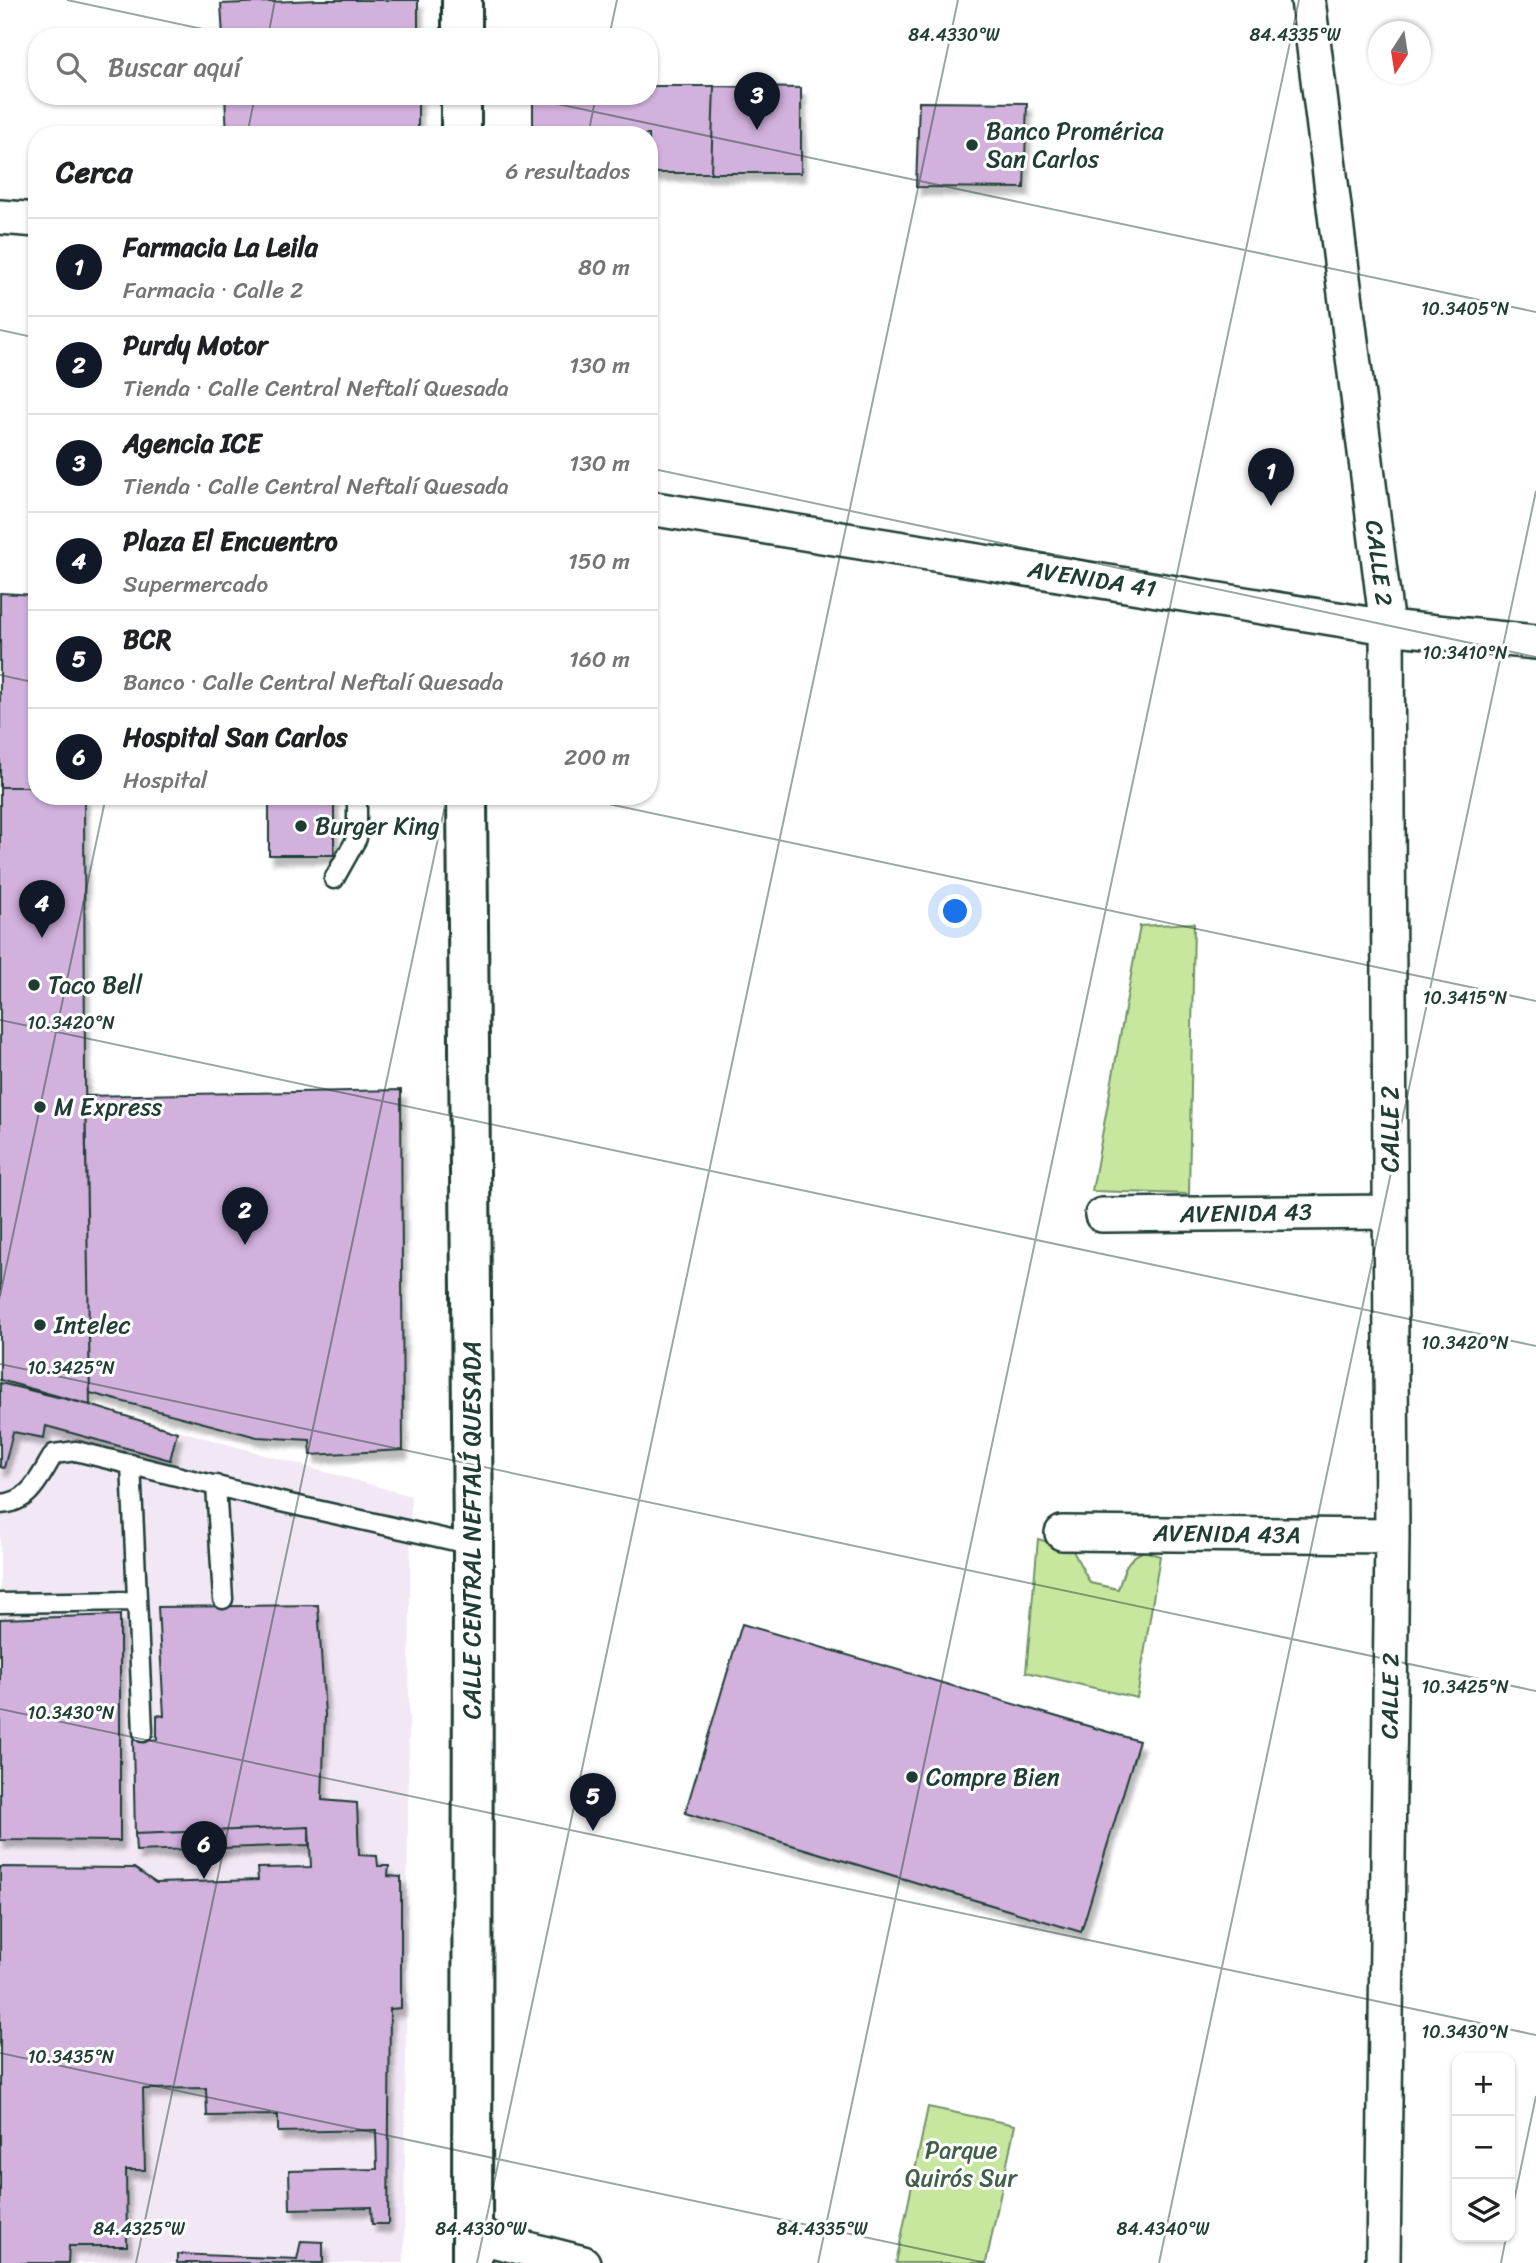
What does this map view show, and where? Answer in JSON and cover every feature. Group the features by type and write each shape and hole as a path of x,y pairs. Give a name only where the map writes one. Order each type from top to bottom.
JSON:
{"main road":[{"path":"462,0 462,28"},
{"path":"461,105 461,126"},
{"name":"CALLE CENTRAL NEFTALÍ QUESADA","path":"467,805 473,1545 472,2249"}],"street":[{"name":"CALLE 2","path":"1308,0 1387,626 1392,1536 1383,2263"},
{"path":"0,217 28,219"},
{"name":"AVENIDA 41","path":"658,509 1387,626 1536,642"},
{"name":"AVENIDA 43","path":"1102,1215 1390,1212"},
{"name":"AVENIDA 43A","path":"1062,1533 1392,1536"},
{"path":"472,2249 583,2263"}],"lane":[{"path":"334,879 357,838 358,805"},
{"path":"0,1504 10,1504 27,1496 54,1454 76,1451 281,1502 473,1545"},
{"path":"131,1464 144,1732"},
{"path":"216,1485 223,1599"},
{"path":"0,1602 137,1601"}],"shaded area":[{"path":"0,1380 411,1496 404,2263 0,2263"}],"green space":[{"path":"1194,923 1189,1194 1092,1191 1140,926"},
{"path":"1038,1539 1072,1549 1090,1583 1118,1589 1126,1566 1132,1558 1144,1551 1160,1556 1137,1698 1026,1672"},
{"name":"Parque Quirós Sur","path":"928,2107 1015,2125 986,2263 896,2263"}],"building":[{"path":"418,0 418,28 222,28 221,4"},
{"path":"658,86 714,86 711,173 658,173 658,126 533,126 533,105 658,105"},
{"path":"714,86 801,88 801,173 711,173"},
{"name":"Banco Promérica San Carlos","path":"919,102 1027,103 1024,188 916,187"},
{"path":"225,105 418,105 418,126 227,126"},
{"path":"0,593 28,595 28,805 84,805 90,1405 0,1380"},
{"path":"0,593 28,595 28,787 0,787"},
{"name":"Burger King","path":"269,805 334,805 334,855 269,855"},
{"name":"Burger King","path":"269,805 334,805 334,855 269,855"},
{"path":"401,1090 403,1450 311,1455 310,1440 257,1437 90,1393 85,1096"},
{"path":"0,1383 90,1405 177,1432 170,1460 46,1426 44,1438 13,1432 4,1468 0,1467"},
{"path":"318,1605 325,1715 322,1800 357,1803 359,1855 377,1856 378,1866 389,1866 388,1876 401,1877 401,2008 390,2009 388,2224 372,2224 371,2207 290,2209 289,2171 377,2169 376,2130 278,2132 278,2115 207,2116 206,2088 143,2089 145,2170 126,2170 127,2246 69,2246 68,2263 0,2263 0,1867 134,1868 156,1883 258,1880 257,1868 311,1867 309,1827 135,1834 133,1740 157,1740 157,1715 164,1716 158,1607"},
{"path":"120,1615 120,1841 0,1840 0,1619"},
{"name":"Compre Bien","path":"742,1624 1139,1741 1081,1932 685,1813"},
{"path":"309,1827 309,1845 136,1851 135,1834"},
{"path":"301,2241 323,2242 323,2263 177,2263 177,2254 297,2259"}],"place":[{"name":"Agencia ICE","path":"757,130"},
{"name":"Banco Promérica San Carlos","path":"972,145"},
{"name":"Farmacia La Leila","path":"1271,506"},
{"name":"Burger King","path":"301,826"},
{"name":"Plaza El Encuentro","path":"42,938"},
{"name":"Taco Bell","path":"34,985"},
{"name":"M Express","path":"40,1107"},
{"name":"Purdy Motor","path":"245,1245"},
{"name":"Intelec","path":"40,1325"},
{"name":"Compre Bien","path":"912,1777"},
{"name":"BCR","path":"593,1831"},
{"name":"Hospital San Carlos","path":"204,1879"}]}
